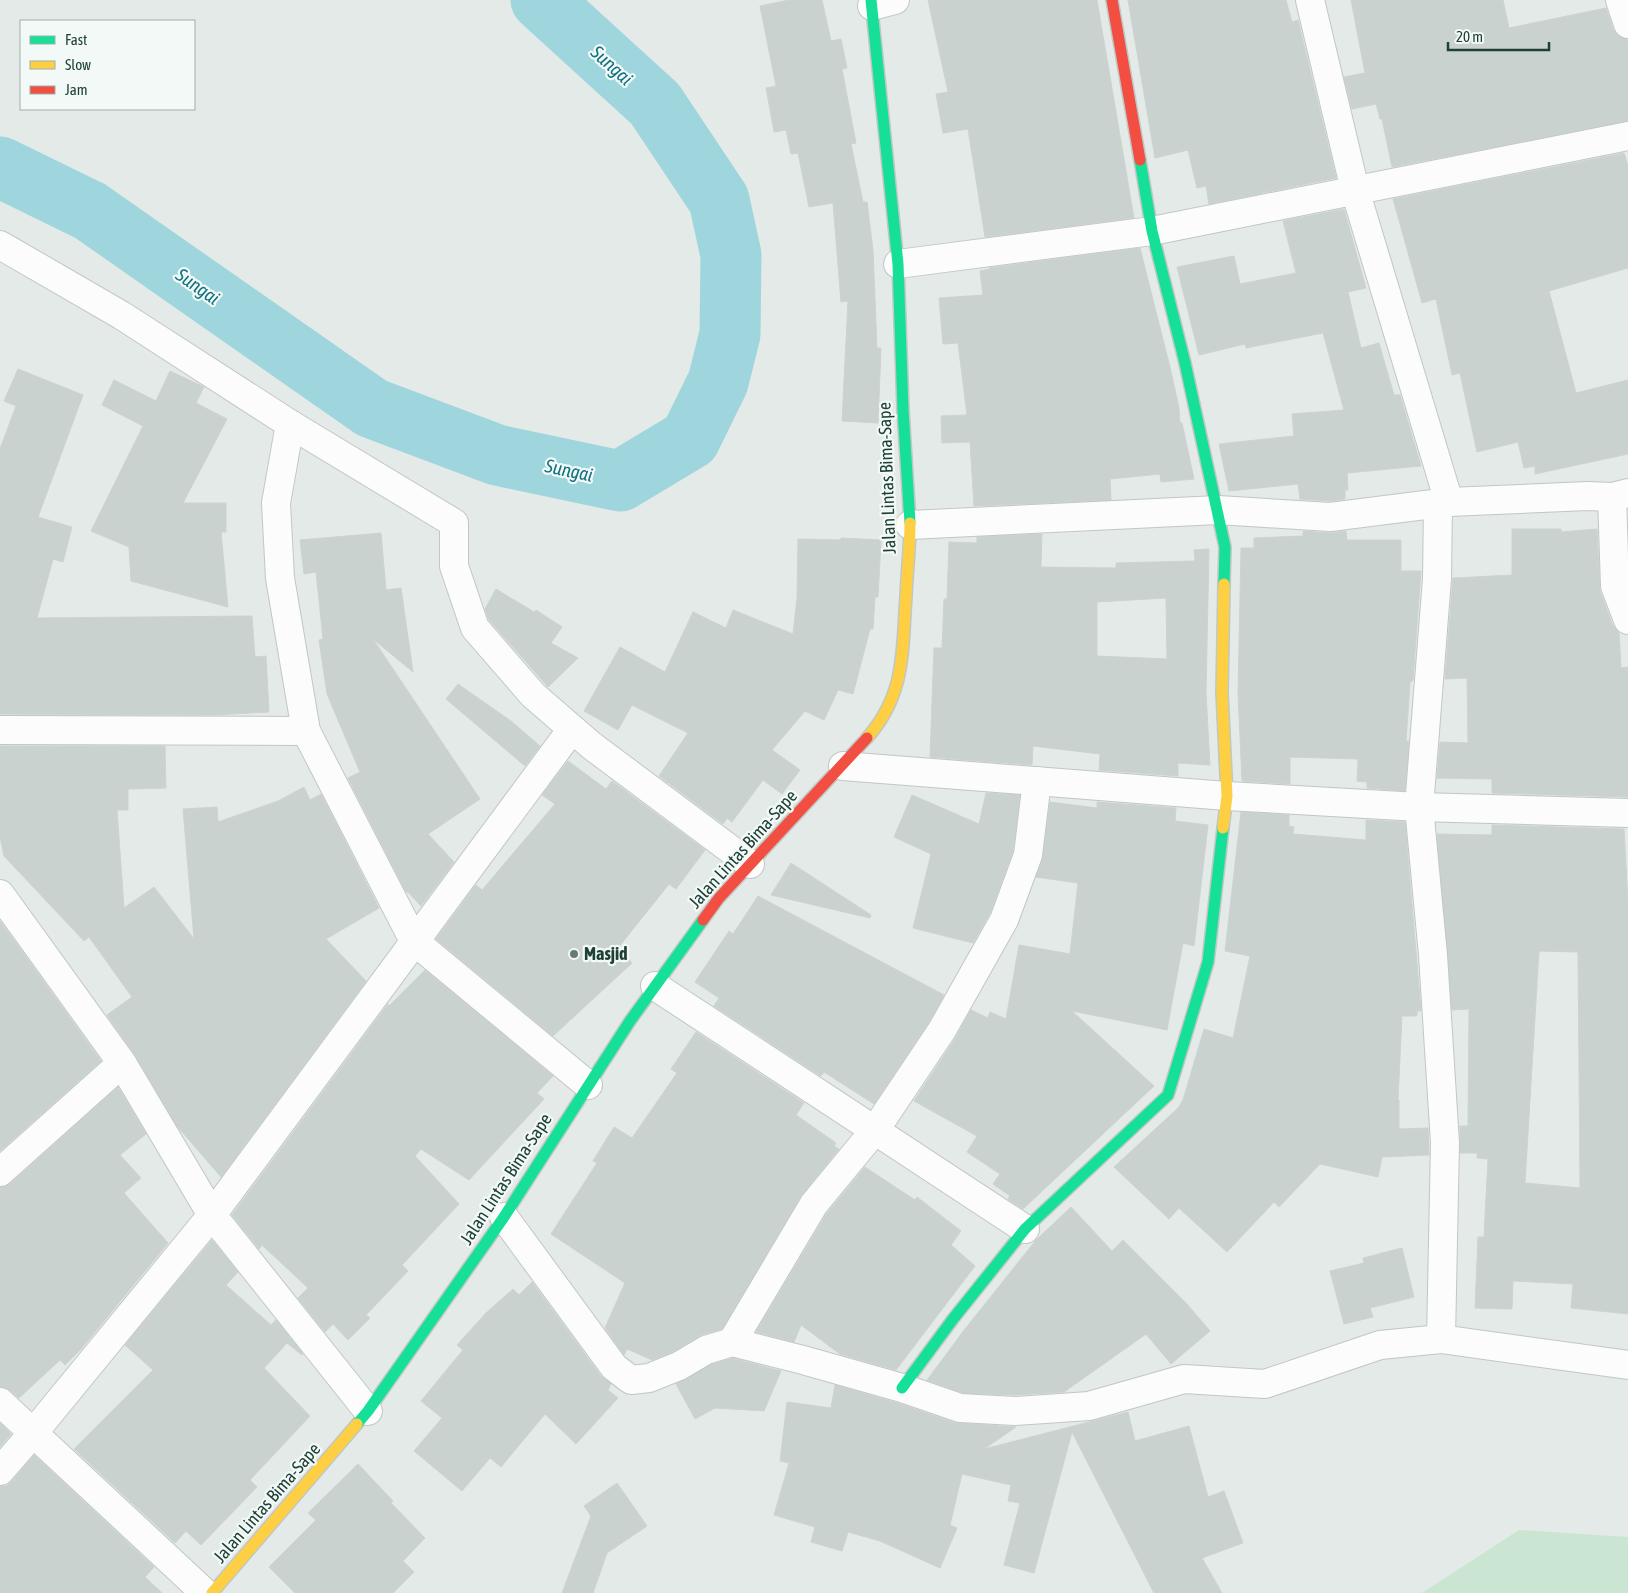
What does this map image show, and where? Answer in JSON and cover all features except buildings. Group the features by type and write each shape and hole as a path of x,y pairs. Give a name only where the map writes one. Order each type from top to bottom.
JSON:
{"main road":[{"path":"902,1388 953,1319 1025,1229 1168,1095 1208,962 1227,796 1222,693 1225,547 1218,510 1152,231 1112,0"},
{"name":"Jalan Lintas Bima-Sape","path":"212,1593 368,1411 504,1217 630,1020 719,898 843,766 876,728 893,697 901,671 910,525 903,410 898,264 879,2"}],"street":[{"path":"1310,0 1355,190 1444,503 1419,807 1433,955 1444,1143 1441,1339"},
{"path":"1620,0 1628,24"},
{"path":"898,264 1152,231 1628,136"},
{"path":"0,245 121,315 290,424 454,523 454,566 475,628 532,695 592,746 750,864"},
{"path":"290,424 276,503 280,578 306,731 414,941 588,1085"},
{"path":"910,525 1218,510 1330,517 1444,503 1620,495 1615,586 1628,620"},
{"path":"0,1471 212,1215 572,729"},
{"path":"0,730 306,731"},
{"path":"843,766 1227,796 1419,807 1628,814"},
{"path":"732,1342 814,1204 875,1130 942,1030 1004,920 1028,855 1037,781"},
{"path":"0,894 122,1063 212,1215 368,1411"},
{"path":"655,986 1025,1229"},
{"path":"0,1172 122,1063"},
{"path":"504,1217 614,1367 631,1380 649,1378 680,1366 706,1350 732,1342 902,1388 960,1408 1015,1411 1088,1406 1184,1379 1265,1384 1380,1345 1441,1339 1628,1364"},
{"path":"0,1402 205,1593"}],"green space":[{"path":"1519,1530 1628,1537 1628,1593 1422,1593"}],"waterway":[{"name":"Sungai","path":"0,167 90,211 372,408 497,455 620,481 690,439 718,382 730,334 731,255 719,200 655,104 541,0"}],"traffic: fast":[{"path":"871,0 898,264 903,410 910,523"},
{"path":"1140,160 1152,231 1185,363 1225,547 1224,584"},
{"path":"902,1388 953,1319 1025,1229 1168,1095 1208,962 1223,828"},
{"path":"357,1424 504,1217 630,1021 703,920"}],"traffic: slow":[{"path":"867,738 880,722 889,705 900,671 904,635 910,523"},
{"path":"1223,828 1227,796 1222,693 1224,584"},
{"path":"212,1593 357,1424"}],"traffic: jam":[{"path":"1112,0 1140,160"},
{"path":"703,920 719,898 867,738"}],"place":[{"name":"Masjid","path":"574,954"}]}
